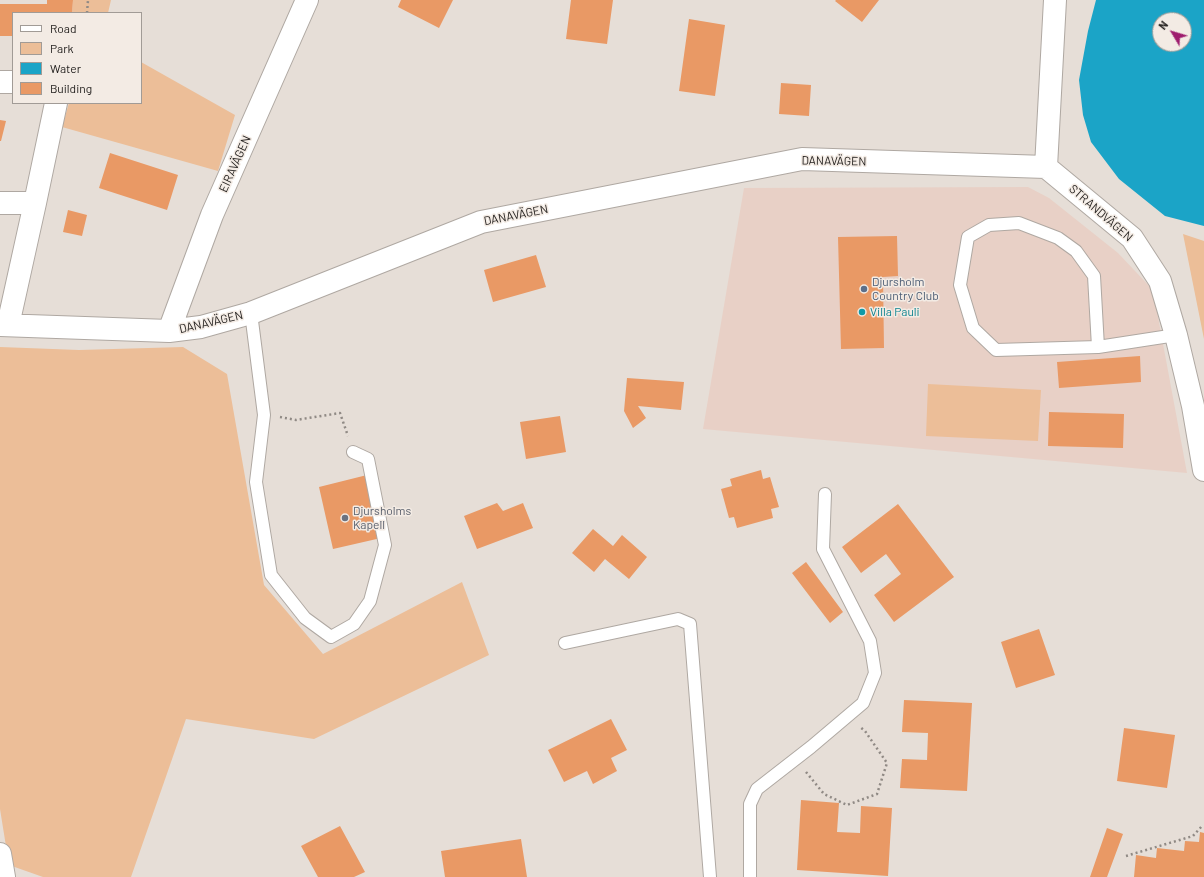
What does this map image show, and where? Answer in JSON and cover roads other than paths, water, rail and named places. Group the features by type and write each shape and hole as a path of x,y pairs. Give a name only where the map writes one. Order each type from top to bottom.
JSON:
{"street":[{"name":"EIRAVÄGEN","path":"169,331 212,216 307,0"},
{"path":"1046,167 1055,0"},
{"path":"0,82 12,82"},
{"path":"4,325 35,203 56,104"},
{"name":"DANAVÄGEN","path":"4,325 169,331 201,327 251,313 481,222 802,159 1046,167"},
{"name":"STRANDVÄGEN","path":"1046,167 1132,238 1160,281 1176,335 1197,421 1204,470"},
{"path":"0,203 35,203"},
{"path":"0,854 4,877"}],"lane":[{"path":"1098,347 1094,276 1076,251 1058,238 1019,223 989,225 968,237 960,285 974,328 996,350 1098,347 1176,335"},
{"path":"251,313 264,415 256,482 271,575 305,618 331,637 354,624 370,601 385,545 368,459 353,452"},
{"path":"750,877 750,804 757,789 796,759 863,703 875,674 870,642 823,549 825,494"},
{"path":"565,643 678,619 690,624 710,877"}],"water":[{"path":"1096,0 1204,0 1204,226 1165,216 1119,179 1091,142 1083,115 1079,80 1088,31"}],"place":[{"name":"Djursholm Country Club","path":"864,289"},
{"name":"Villa Pauli","path":"862,312"},
{"name":"Djursholms Kapell","path":"345,518"}]}
